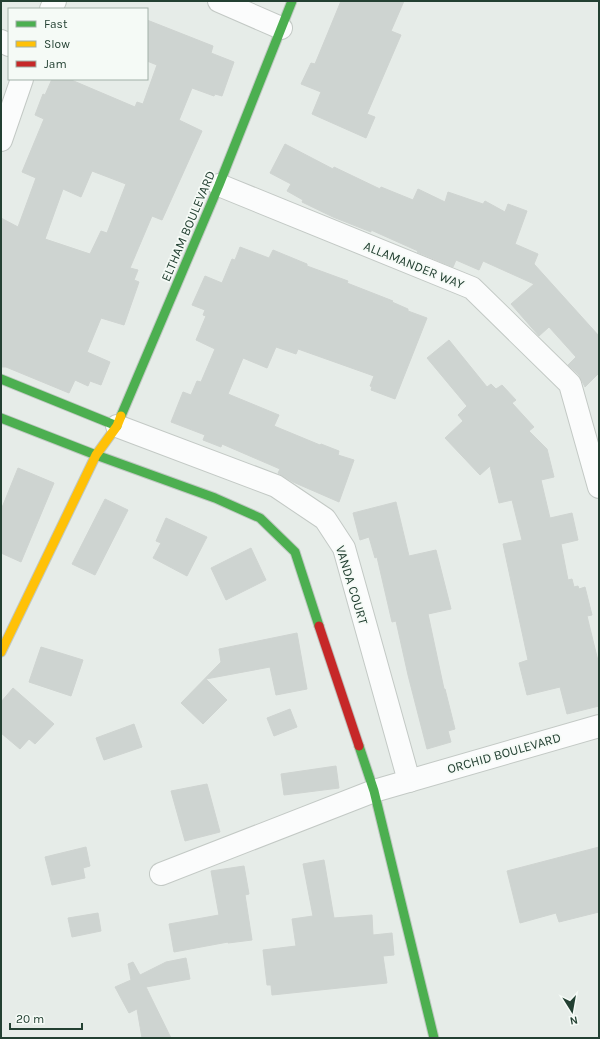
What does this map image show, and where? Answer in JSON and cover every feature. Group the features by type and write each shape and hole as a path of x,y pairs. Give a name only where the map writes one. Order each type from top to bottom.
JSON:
{"street":[{"path":"219,1 281,28"},
{"name":"ELTHAM BOULEVARD","path":"1,652 96,455 117,426 220,185 292,1"},
{"path":"1,140 22,80"},
{"name":"ALLAMANDER WAY","path":"220,185 472,288 570,384 599,487"},
{"path":"1,379 117,426"},
{"path":"1,418 96,455 215,498 260,518 295,552 374,791 434,1038"},
{"name":"VANDA COURT","path":"117,426 276,486 324,519 344,548 409,781"},
{"name":"ORCHID BOULEVARD","path":"161,874 374,791 599,726"}],"building":[{"path":"341,1 404,1 391,31 401,35 367,114 375,117 366,138 312,114 321,92 301,84 311,63 315,64"},
{"path":"148,20 213,46 211,53 234,62 222,96 215,94 214,96 192,88 179,120 202,131 162,220 152,216 130,268 138,270 134,280 139,282 124,325 101,318 87,352 110,362 101,385 90,381 88,386 75,380 69,393 6,367 1,367 1,218 18,227 36,178 22,172 44,119 35,115 43,94 45,95 52,80 71,80 135,107 137,102 143,104 157,65 148,61","holes":["92,171 126,184 107,233 101,231 90,254 45,239 63,189 81,197"]},
{"path":"285,144 333,169 334,167 380,189 381,187 413,200 418,189 445,202 448,192 483,204 485,201 505,212 508,204 527,211 515,244 538,254 534,264 599,336 599,373 585,387 579,375 568,365 576,357 549,327 539,336 511,304 534,284 483,261 479,270 456,260 453,267 371,230 371,232 333,217 302,202 303,200 287,191 291,184 270,173"},
{"path":"240,247 269,258 273,250 307,264 307,266 348,281 347,283 393,301 392,302 408,309 408,311 427,318 395,399 371,390 372,387 370,386 374,376 298,349 296,354 276,347 267,368 243,358 228,394 279,415 274,426 320,445 321,444 339,451 338,455 354,460 339,502 293,482 278,473 280,469 222,444 221,447 203,440 205,435 171,422 183,392 191,395 197,381 201,382 215,349 196,340 206,316 203,315 205,310 192,305 205,276 222,283 232,259 235,260"},
{"path":"449,340 487,387 491,384 496,389 502,385 516,400 512,403 534,427 529,431 547,449 554,477 541,480 550,518 572,513 578,540 561,544 568,580 572,579 574,587 578,586 579,589 585,587 592,615 587,616 599,665 599,706 567,714 560,687 527,695 519,663 528,660 503,544 522,540 512,500 499,503 490,466 480,475 445,438 463,421 458,415 467,406 427,358"},
{"path":"18,468 54,483 21,562 1,553 1,510"},
{"path":"105,499 128,510 95,575 72,564"},
{"path":"396,502 409,556 436,550 451,609 428,614 444,689 455,729 448,731 451,742 427,749 396,621 392,622 377,557 375,558 369,537 360,540 353,513"},
{"path":"166,518 207,537 187,576 153,558 161,543 156,541"},
{"path":"251,548 266,580 226,600 211,568"},
{"path":"297,633 307,689 276,695 270,667 206,679 227,700 203,724 181,703 221,662 219,649"},
{"path":"41,647 83,660 71,696 29,682"},
{"path":"13,688 54,724 35,744 29,739 20,749 1,733 1,702"},
{"path":"290,709 297,727 274,736 267,718"},
{"path":"134,724 142,747 104,760 96,738"},
{"path":"336,766 339,788 284,795 281,774"},
{"path":"207,784 220,832 185,841 171,791"},
{"path":"86,847 90,866 83,868 85,878 52,885 45,857"},
{"path":"599,847 599,912 559,922 556,913 520,923 507,871"},
{"path":"324,860 334,918 372,915 373,935 392,933 394,955 383,956 387,983 272,995 271,985 267,985 263,950 296,946 292,919 313,916 303,864"},
{"path":"244,866 249,894 245,895 252,940 228,942 174,952 169,924 219,915 211,871"},
{"path":"98,913 101,931 72,937 68,918"},
{"path":"186,958 190,979 146,987 171,1038 142,1038 137,1009 129,1013 115,987 131,980 128,964 133,962 140,975 166,962"}],"traffic: fast":[{"path":"121,416 219,185 292,1"},
{"path":"1,379 117,426"},
{"path":"1,418 96,455 215,498 260,518 295,552 319,626"},
{"path":"359,746 374,791 434,1038"}],"traffic: slow":[{"path":"1,652 96,455 117,426 121,416"}],"traffic: jam":[{"path":"319,626 359,746"}]}
